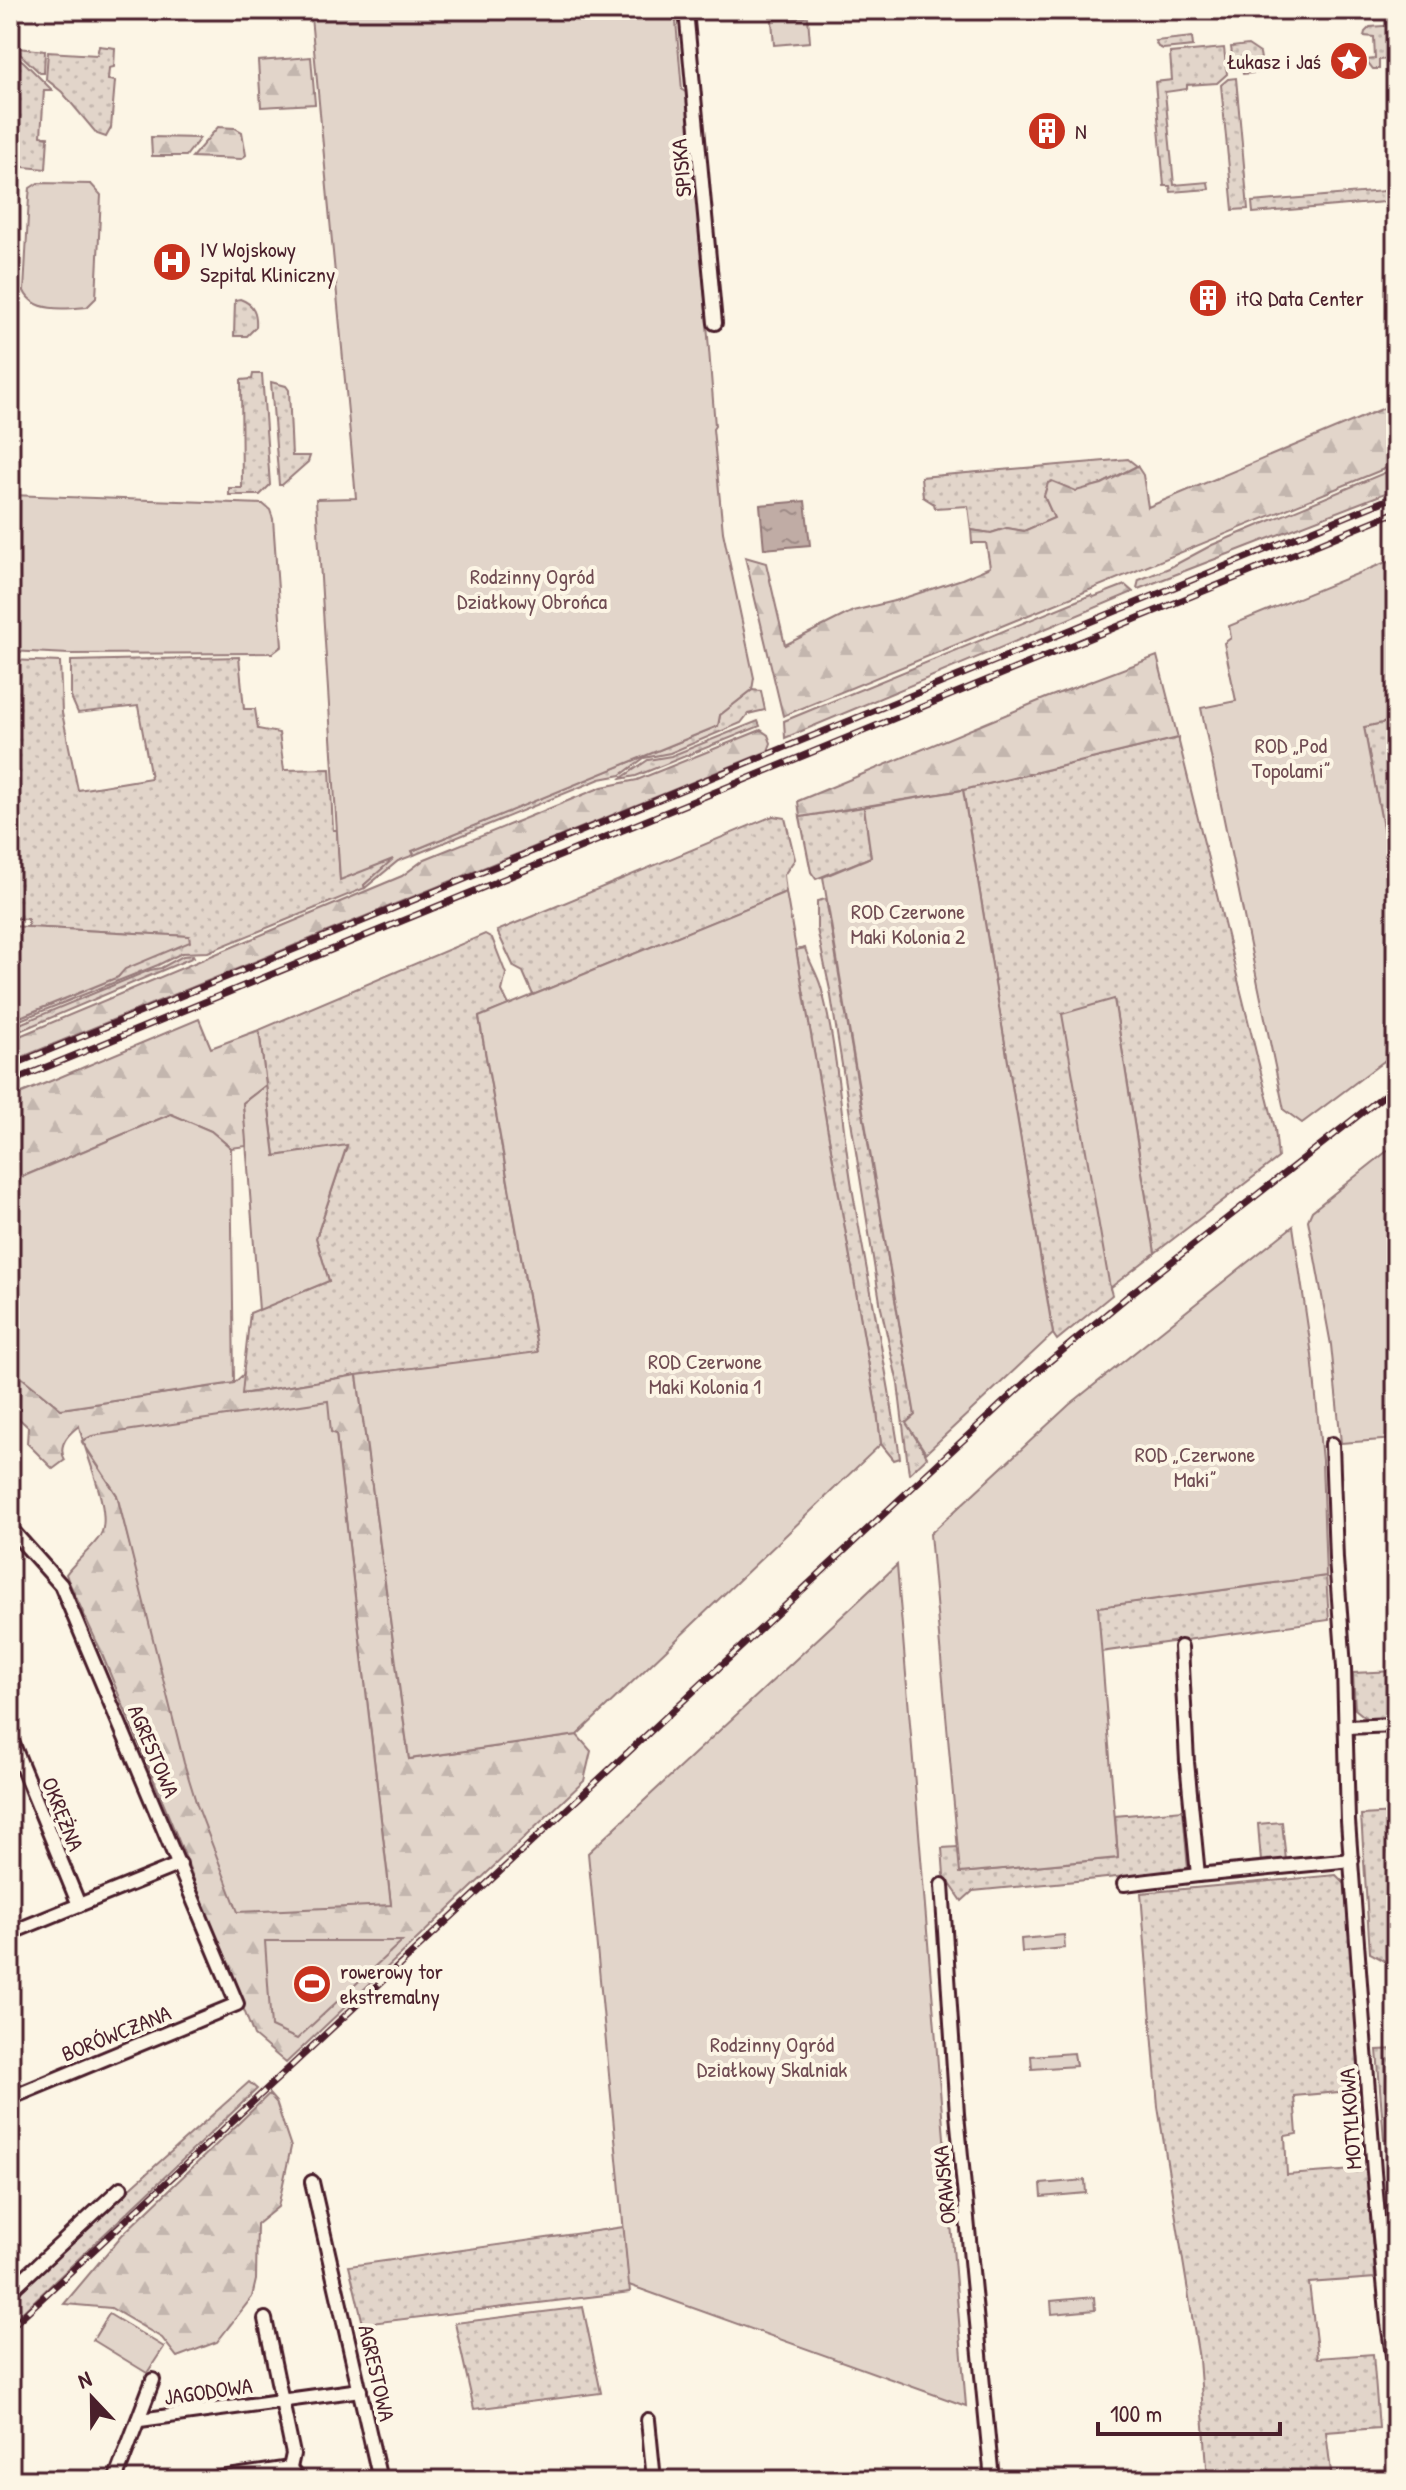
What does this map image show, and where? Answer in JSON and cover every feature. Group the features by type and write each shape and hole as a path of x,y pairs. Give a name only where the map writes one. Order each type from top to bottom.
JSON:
{"street":[{"name":"SPISKA","path":"686,10 715,323"},
{"name":"MOTYLKOWA","path":"1332,1444 1348,1821 1374,2172 1396,2375"},
{"name":"AGRESTOWA","path":"10,1528 61,1585 237,2004"},
{"path":"1181,1647 1187,1762 1198,1875"},
{"path":"1346,1727 1396,1725"},
{"name":"OKRĘŻNA","path":"10,1737 79,1905"},
{"path":"1124,1884 1352,1860"},
{"path":"10,1933 180,1864"},
{"name":"ORAWSKA","path":"942,1885 957,2114 992,2480"},
{"name":"BORÓWCZANA","path":"10,2098 237,2004"},
{"name":"AGRESTOWA","path":"312,2182 380,2480"},
{"path":"10,2291 121,2188"},
{"name":"JAGODOWA","path":"265,2319 282,2401"},
{"name":"JAGODOWA","path":"115,2480 153,2380"},
{"name":"JAGODOWA","path":"140,2420 360,2390"},
{"path":"207,2480 294,2474 282,2401"},
{"path":"648,2420 654,2480"}],"green space":[{"name":"Rodzinny Ogród Działkowy Obrońca","path":"320,10 675,10 682,90 689,94 723,532 754,678 752,690 720,715 718,726 412,851 414,855 398,861 365,888 364,885 393,859 340,880 316,499 356,498 311,17 320,16"},
{"path":"808,17 810,42 774,45 772,20"},
{"path":"1396,25 1396,58 1379,60 1379,69 1373,69 1366,60 1375,59 1374,37 1364,36 1365,32 1370,27"},
{"path":"1192,37 1193,46 1163,49 1155,41"},
{"path":"1248,45 1260,53 1263,72 1243,74 1242,67 1248,66 1250,61 1247,56 1241,57 1239,62 1233,61 1231,47"},
{"path":"99,46 115,48 114,67 109,68 108,80 115,81 111,128 106,137 97,134 62,92 46,79 48,52 97,55"},
{"path":"18,48 45,51 44,73 40,73 18,52"},
{"path":"1224,48 1227,74 1217,83 1187,85 1187,89 1165,92 1174,185 1208,182 1209,189 1171,192 1170,186 1164,186 1155,82 1172,80 1170,53"},
{"path":"311,57 315,104 261,107 258,61"},
{"path":"17,58 52,90 44,90 41,136 48,137 46,169 12,166"},
{"path":"1236,78 1248,209 1233,210 1221,85 1228,79"},
{"path":"218,127 235,128 242,132 246,155 241,159 192,157"},
{"path":"151,137 200,138 186,156 152,156"},
{"path":"38,183 91,184 101,195 96,298 87,307 60,309 43,306 35,303 24,291 30,188"},
{"path":"1396,190 1396,201 1253,213 1252,202"},
{"path":"240,299 251,306 256,317 256,327 247,336 234,336 235,300"},
{"path":"253,374 262,374 270,485 260,495 229,495 229,488 242,488 241,380 252,379"},
{"path":"271,382 286,386 289,390 292,456 310,456 308,462 282,485 279,485"},
{"path":"1396,403 1396,464 783,716 745,557 766,563 785,645 853,611 898,600 990,567 986,543 972,543 971,530 991,533 1007,528 1024,531 1054,518 1044,496 1048,483 1052,481 1076,491 1102,484 1137,466 1143,475 1148,507"},
{"path":"1128,459 1137,466 1102,484 1075,492 1048,483 1044,496 1054,518 1024,531 1007,528 991,533 971,530 968,506 935,508 923,497 921,477"},
{"path":"1396,468 1396,489 1137,588 1139,580 1212,545"},
{"path":"10,495 263,504 270,510 273,519 282,646 273,653 69,654 10,651"},
{"name":"ROD „Pod Topolami”","path":"1396,558 1396,720 1364,727 1396,897 1396,1052 1302,1123 1284,1110 1201,708 1236,701 1224,643 1231,638 1229,626"},
{"path":"1125,585 1133,592 785,738 784,721 1091,595 1094,597"},
{"path":"1157,656 1178,738 963,790 800,817 798,801 1046,698"},
{"path":"239,657 244,709 255,709 258,729 279,733 284,770 330,769 333,830 337,830 340,879 395,858 364,885 365,888 208,952 182,953 10,1024 10,1021 118,977 124,969 188,936 28,927 28,919 10,918 10,660 60,662 62,713 78,790 151,778 138,706 78,713 71,697 71,661"},
{"path":"752,690 761,691 765,710 748,714 741,723 670,753 644,758 621,775 600,779 414,855 412,851 718,726 720,715"},
{"path":"1396,720 1396,897 1364,727"},
{"path":"758,721 760,726 636,776 620,779 648,760 671,756"},
{"path":"761,730 768,735 771,743 768,751 10,1062 10,1040 402,876 425,859 602,787 637,780"},
{"path":"1178,738 1275,1129 1278,1158 1155,1253 1114,999 1112,1295 1057,1340 1053,1334 963,790"},
{"name":"ROD Czerwone Maki Kolonia 2","path":"963,790 1053,1334 926,1453 906,1423 915,1415 823,877 871,857 864,807"},
{"path":"864,807 871,857 816,879 811,872 800,817"},
{"path":"773,816 785,818 795,859 784,875 786,892 533,995 523,972 514,967 497,931"},
{"name":"ROD Czerwone Maki Kolonia 1","path":"786,892 881,1444 577,1735 409,1759 357,1375 538,1352 479,1017"},
{"path":"826,899 915,1415 907,1423 927,1457 909,1474 898,1384 881,1308 830,990 817,929 817,901"},
{"path":"10,926 189,936 190,942 125,969 118,977 10,1021"},
{"path":"485,934 492,938 506,974 502,991 509,1005 479,1017 538,1353 357,1375 241,1394 250,1313 329,1281 316,1238 347,1146 275,1156 259,1030"},
{"path":"805,948 821,987 832,1037 853,1193 900,1458 894,1460 881,1444 796,950"},
{"path":"183,956 194,957 10,1035 10,1028 161,968"},
{"path":"1114,999 1155,1253 1110,1288 1062,1014"},
{"path":"199,1019 211,1048 259,1030 266,1085 243,1103 247,1146 231,1148 211,1131 171,1114 10,1182 10,1098"},
{"path":"266,1085 275,1156 347,1145 316,1238 329,1281 259,1310 243,1103"},
{"path":"171,1114 211,1131 231,1148 234,1383 61,1409 10,1368 10,1182"},
{"path":"1396,1144 1396,1439 1341,1443 1331,1345 1308,1220 1312,1211"},
{"name":"ROD „Czerwone Maki”","path":"1293,1226 1312,1355 1322,1461 1326,1576 1098,1607 1118,1858 960,1873 930,1534 1069,1405"},
{"path":"10,1368 61,1409 234,1383 244,1374 242,1394 357,1375 409,1759 577,1735 591,1751 584,1781 286,2063 254,2036 183,1851 66,1574 100,1536 103,1526 101,1498 85,1446 117,1495 197,1805 391,1905 336,1434 92,1436 83,1441 79,1426 63,1445 65,1460 53,1469 27,1443 28,1427 14,1414 10,1419"},
{"path":"328,1401 331,1432 336,1434 391,1905 238,1912 184,1763 117,1495 82,1441 92,1436"},
{"name":"Rodzinny Ogród Działkowy Skalniak","path":"897,1565 966,2406 629,2285 588,1853"},
{"path":"1326,1576 1329,1620 1100,1652 1097,1607"},
{"path":"1396,1671 1396,1717 1366,1718 1355,1709 1353,1673"},
{"path":"1183,1810 1188,1870 973,1891 962,1901 944,1875 942,1848 958,1847 961,1873 1118,1858 1115,1816"},
{"path":"1396,1813 1396,1967 1370,1953 1361,1815"},
{"path":"1282,1822 1286,1860 1261,1862 1258,1824"},
{"path":"1336,1875 1345,1884 1361,2090 1294,2096 1297,2134 1285,2136 1287,2175 1367,2169 1375,2278 1309,2283 1318,2358 1373,2354 1379,2428 1326,2432 1332,2480 1208,2480 1199,2359 1158,2107 1141,1893"},
{"path":"1064,1935 1065,1948 1022,1952 1021,1939"},
{"name":"rowerowy tor ekstremalny","path":"265,1941 402,1941 297,2039 271,2027"},
{"path":"1396,2049 1396,2140 1384,2140 1377,2050"},
{"path":"1074,2053 1076,2066 1032,2069 1031,2056"},
{"path":"249,2082 257,2089 10,2324 10,2300 51,2259"},
{"path":"269,2094 276,2102 291,2147 278,2207 257,2224 256,2280 252,2297 217,2342 177,2357 162,2338 111,2308 64,2304 122,2235"},
{"path":"1085,2180 1086,2193 1042,2197 1041,2184"},
{"path":"624,2227 630,2292 363,2324 349,2266"},
{"path":"1094,2297 1095,2310 1052,2314 1051,2301"},
{"path":"583,2307 601,2393 474,2409 455,2323"},
{"path":"109,2314 164,2347 147,2373 93,2340"}],"water":[{"path":"805,501 810,545 764,549 760,505"}],"railway":[{"path":"10,1066 1396,496"},
{"path":"10,1082 1396,512"},
{"path":"10,2328 1033,1375 1133,1292 1396,1086"}],"place":[{"name":"Łukasz i Jaś","path":"1349,61"},
{"name":"N","path":"1047,131"},
{"name":"IV Wojskowy Szpital Kliniczny","path":"172,262"},
{"name":"itQ Data Center","path":"1208,298"},
{"name":"rowerowy tor ekstremalny","path":"312,1984"}]}
